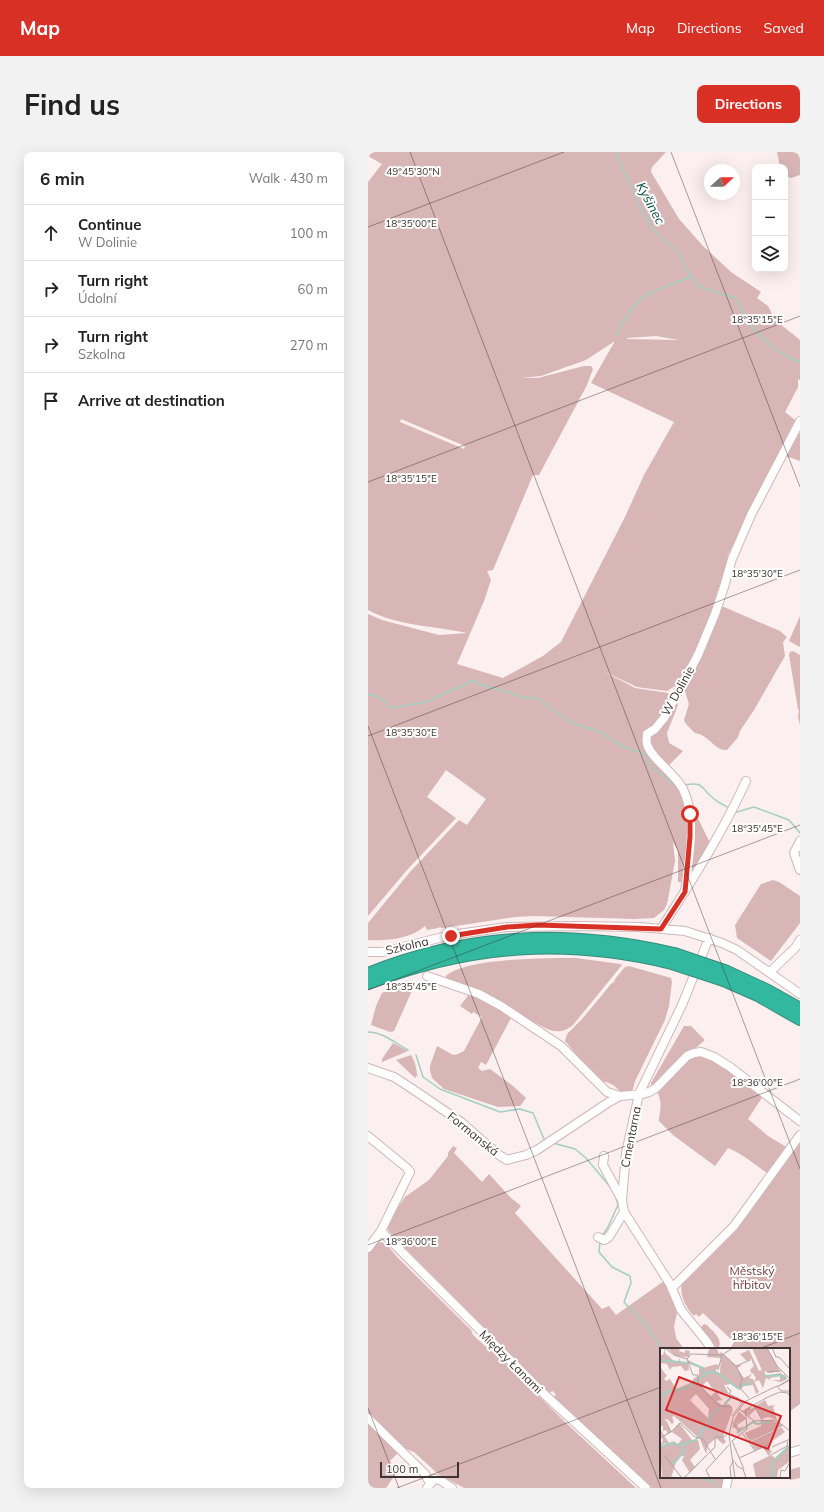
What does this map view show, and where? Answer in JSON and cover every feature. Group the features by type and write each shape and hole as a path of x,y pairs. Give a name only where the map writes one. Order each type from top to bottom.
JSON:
{"highway":[{"path":"368,974 405,960 443,950 479,943 526,939 594,940 630,945 725,976 768,991 800,1009"},
{"path":"368,983 414,967 448,958 478,952 521,948 568,947 596,949 673,959"},
{"path":"725,976 800,1019"}],"street":[{"name":"W Dolinie","path":"685,892 690,837 690,814 683,789 678,781 652,753 646,743 646,734 655,729 664,718 698,655 715,614 732,559 751,515 800,420"},
{"path":"661,929 714,846 746,781"},
{"path":"800,841 794,853 800,870"},
{"name":"Szkolna","path":"368,952 383,952 451,936 507,927 580,926 685,931 709,938 737,950 800,994"},
{"name":"Cmentarna","path":"709,938 682,1005 639,1094 626,1153 622,1200 624,1212 672,1288 681,1310 710,1348"},
{"path":"770,972 796,947 800,940"},
{"path":"427,976 479,994 501,1006 561,1046 607,1092 620,1096 646,1093 654,1089 685,1058 692,1053 701,1052 714,1056 730,1067 800,1121"},
{"name":"Formanská","path":"368,1068 394,1077 411,1088 461,1122 499,1155 507,1160 526,1155 537,1150 620,1096"},
{"path":"607,1092 609,1102"},
{"path":"672,1288 734,1226 800,1135"},
{"path":"368,1136 410,1172 381,1231 368,1248"},
{"path":"604,1156 603,1165 622,1200"},
{"path":"601,1238 609,1237 624,1212"},
{"name":"Między Łanami","path":"381,1231 543,1393 646,1488"},
{"path":"368,1418 425,1474 429,1486"},
{"path":"726,1488 728,1478"},
{"path":"429,1486 434,1479 437,1479 452,1488"}],"green space":[{"path":"368,152 666,152 652,167 651,172 679,219 703,246 731,272 761,292 757,298 768,306 775,320 800,340 800,380 798,379 798,387 785,412 795,420 728,555 707,624 683,676 675,686 667,691 637,687 603,671 635,688 668,693 678,705 667,733 669,743 683,751 667,767 688,798 710,843 688,882 678,882 678,851 673,842 675,861 667,904 664,910 654,918 515,917 427,930 425,926 412,934 398,938 368,940 368,923 410,872 459,820 467,825 486,799 446,770 427,797 456,818 407,870 368,916 368,614 382,620 439,635 467,633 391,619 368,610 368,182 382,164 368,156","holes":["656,336 679,340 627,339 627,338","615,341 591,383 674,422 644,475 625,517 561,642 543,656 503,678 457,664 484,601 491,580 487,571 493,570 533,475 539,475 587,385 593,369 591,366 584,366 538,378 521,378 541,376 586,360","401,419 465,446 464,449 400,422"]},
{"path":"777,152 800,152 800,175 791,178 788,177 788,164 779,164"},
{"path":"796,432 800,433 800,461 786,456"},
{"path":"721,607 780,631 787,637 783,642 785,656 754,710 740,731 738,737 727,750 719,748 700,734 695,733 684,720 689,704 684,688"},
{"path":"800,616 800,647 789,641"},
{"path":"793,651 800,655 800,725 789,655 790,652"},
{"path":"773,880 779,882 800,896 800,923 771,961 737,938 735,925 761,884"},
{"path":"576,958 622,965 573,1025 560,1031 548,1029 525,1019 446,979 446,976 456,970 488,962"},
{"path":"629,966 671,978 672,982 669,1006 665,1020 635,1081 633,1089 629,1092 622,1093 612,1084 598,1079 565,1041 568,1033 583,1018 625,967"},
{"path":"406,981 412,982 414,986 394,1031 390,1032 371,1025 376,1006 382,993"},
{"path":"470,993 512,1016 486,1065 481,1062 478,1068 482,1071 490,1069 513,1086 526,1098 520,1106 498,1107 444,1089 432,1078 430,1066 437,1046 453,1055 464,1051 482,1017 473,1012 472,1014 460,1006"},
{"path":"684,1026 691,1026 705,1040 651,1086 651,1083"},
{"path":"393,1043 408,1051 382,1062 382,1059"},
{"path":"411,1055 415,1063 418,1078 416,1075 416,1078 414,1077 396,1060"},
{"path":"700,1055 715,1060 763,1096 748,1119 768,1136 788,1148 772,1171 767,1173 744,1156 728,1148 715,1166 673,1135 659,1121 661,1103 657,1091 686,1059"},
{"name":"Městský hřbitov","path":"798,1140 800,1142 800,1404 790,1411 790,1348 731,1348 734,1342 703,1313 699,1317 696,1314 694,1316 685,1304 682,1295 682,1280 740,1223"},
{"path":"453,1146 457,1148 454,1153 482,1182 489,1174 511,1198 521,1206 515,1213 602,1309 609,1306 616,1315 664,1281 678,1309 674,1326 676,1338 683,1348 660,1348 660,1478 727,1478 724,1488 652,1488 553,1397 556,1395 553,1391 549,1393 388,1230 387,1226 405,1197 429,1180 448,1156 448,1153"},
{"path":"381,1242 387,1245 398,1258 471,1330 473,1335 495,1353 565,1422 636,1488 464,1488 437,1473 414,1452 400,1447 368,1415 368,1251 374,1243"},
{"path":"704,1324 707,1325 715,1333 720,1342 718,1348 717,1348 700,1328"},
{"path":"368,1420 398,1453 390,1461 397,1472 386,1488 368,1488"},
{"path":"800,1467 800,1478 790,1480 790,1470"}],"waterway":[{"name":"Kyšinec","path":"615,152 642,211 653,230 679,253 686,269 699,287 736,298 753,329 779,351 800,362"},
{"path":"616,335 630,312 644,297 659,289 690,277"},
{"path":"368,695 381,698 391,708 426,702 475,680 479,684 525,698 537,698 570,722 600,732 624,747 643,753 651,767 678,786"},
{"path":"684,785 696,784 702,786 715,799 729,808"},
{"path":"734,811 737,812 754,807 789,820 800,833"},
{"path":"368,1032 373,1032 389,1038 408,1050"},
{"path":"416,1055 423,1077 440,1089 500,1112 520,1109 533,1113 544,1139 546,1140"},
{"path":"553,1143 575,1149 586,1158 611,1188"},
{"path":"601,1237 607,1229 618,1205 615,1195"},
{"path":"600,1242 599,1252 612,1267 630,1276 631,1283 624,1302 648,1328 661,1348"},
{"path":"701,1478 714,1482 716,1488"}],"route":[{"path":"451,936 480,930 538,925 639,927 661,929 685,892 690,837 690,814"}]}
